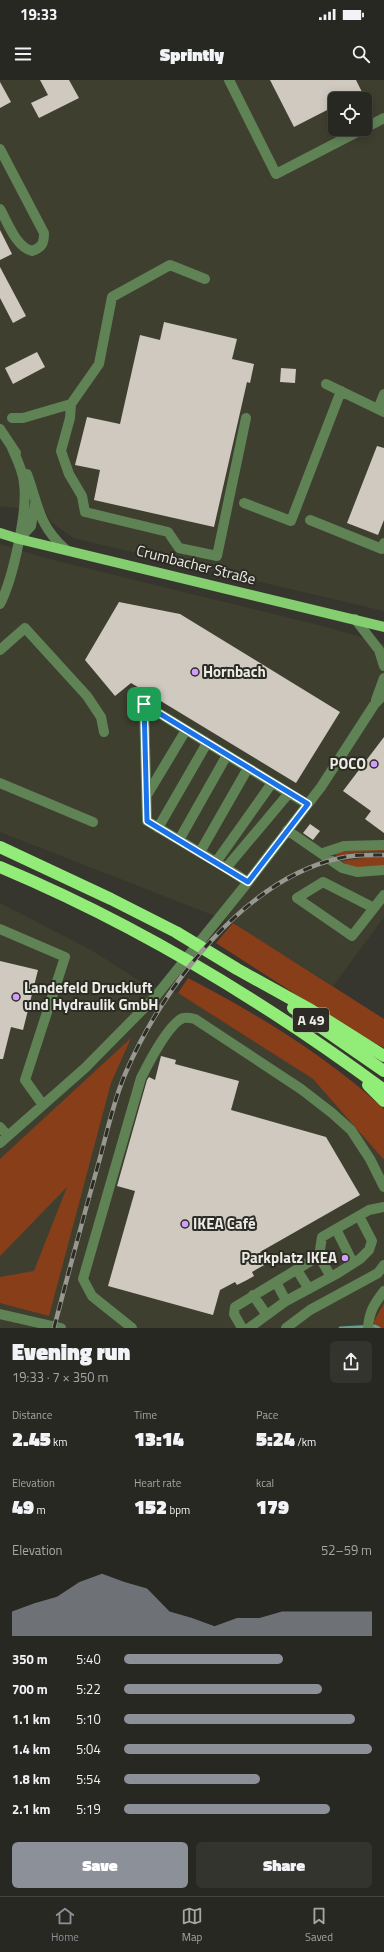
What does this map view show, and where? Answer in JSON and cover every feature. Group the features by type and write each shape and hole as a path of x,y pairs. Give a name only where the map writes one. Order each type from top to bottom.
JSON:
{"highway":[{"name":"A 49","path":"0,847 111,899 176,932 233,967 384,1071"},
{"name":"A 49","path":"0,867 35,882 162,946 220,979 345,1061 384,1090"},
{"path":"233,967 311,1010 384,1056"},
{"path":"345,1061 384,1101"}],"main road":[{"name":"Crumbacher Straße","path":"0,533 19,539 384,627"}],"street":[{"path":"229,80 276,174 349,136"},
{"path":"372,124 384,118"},
{"path":"0,149 44,233 44,243 40,248 32,251 25,249 19,243 0,209"},
{"path":"205,279 170,265 112,297 99,364 71,404 70,418 61,451 70,474 82,496 85,512 168,532 179,548 217,556 246,418"},
{"path":"326,384 381,411 384,394"},
{"path":"244,503 291,521 341,391"},
{"path":"12,418 23,418 71,404"},
{"path":"2,435 12,448 25,471 35,504 45,527 65,549"},
{"path":"0,604 5,594 19,539 25,504 24,488 19,463 12,448"},
{"path":"19,539 30,526 35,504"},
{"path":"310,520 382,549 384,544"},
{"path":"355,619 380,650 384,666"},
{"path":"0,650 25,628 87,696 101,717 104,732"},
{"path":"374,705 384,678"},
{"path":"0,1143 85,1068 143,1010 248,882 308,804 334,769 374,705 384,694"},
{"path":"248,882 147,821 144,704 308,804"},
{"path":"146,796 186,730"},
{"path":"158,828 207,743"},
{"path":"179,840 227,755"},
{"path":"200,852 248,768"},
{"path":"216,862 272,783"},
{"path":"0,784 93,822"},
{"path":"226,868 289,793"},
{"path":"287,830 323,853 342,868 356,872 384,870"},
{"path":"323,853 344,846 384,845"},
{"path":"374,908 323,882 297,898 352,936 374,908 384,895"},
{"path":"0,929 65,957 25,1080 43,1105"},
{"path":"132,1328 92,1296 83,1279 141,1078 147,1063 174,1024 182,1019 195,1018 301,1089 332,1113 351,1130 384,1185"},
{"path":"0,1127 8,1136"},
{"path":"331,1277 319,1256 322,1237 368,1210 384,1207"},
{"path":"249,1328 266,1314 286,1301 331,1277 353,1263 369,1250 372,1241 359,1216"},
{"path":"336,1229 353,1263"},
{"path":"242,1328 234,1314 235,1307 319,1256"},
{"path":"286,1328 310,1310 378,1273 384,1265"},
{"path":"296,1270 308,1289"},
{"path":"276,1282 286,1301"},
{"path":"368,1328 368,1315 374,1303 384,1292"},
{"path":"253,1296 266,1314"},
{"path":"0,1314 61,1328"}],"shaded area":[{"path":"0,80 384,80 384,611 73,538 50,521 45,511 0,506"},
{"path":"0,544 45,558 330,628 384,644 384,917 333,986 233,923 0,832"},
{"path":"384,847 384,851 352,853 337,857 336,853 351,849"},
{"path":"370,857 384,857 384,866 350,868 342,861"},
{"path":"0,903 91,950 146,985 178,993 313,1079 384,1160 384,1303 374,1321 375,1328 0,1328"},
{"path":"233,923 384,1019 384,1048 353,1031 216,943"},
{"path":"188,978 240,1006 290,1037 339,1071 384,1109 384,1160 313,1079 178,993"},
{"path":"131,1038 111,1083 49,1316 0,1303 0,1277 34,1271 67,1187 0,1256 0,1159"},
{"path":"384,1303 384,1328 375,1328 374,1321"}],"building":[{"path":"40,80 69,80 79,98 39,118 31,103 48,95"},
{"path":"270,80 356,80 362,92 328,92 328,110 294,127"},
{"path":"0,82 11,102 0,108"},
{"path":"0,230 12,254 0,260"},
{"path":"0,267 26,316 13,323 0,298"},
{"path":"164,322 237,339 232,359 254,364 250,383 247,382 214,527 94,500 100,470 75,465 87,417 120,424 140,335 160,340"},
{"path":"37,352 45,367 13,384 5,368"},
{"path":"281,368 296,369 295,383 280,382"},
{"path":"377,446 384,448 384,520 378,535 347,523"},
{"path":"119,602 180,614 340,712 296,783 131,683 115,696 85,660"},
{"name":"POCO","path":"384,737 384,833 365,819 371,811 343,791"},
{"path":"310,824 320,831 313,840 303,833"},
{"name":"Landefeld Druckluft und Hydraulik GmbH","path":"0,961 38,970 23,1030 11,1027 3,1059 0,1059"},
{"path":"161,1056 176,1060 175,1064 239,1081 231,1110 326,1137 360,1195 260,1252 266,1264 252,1272 254,1276 247,1280 237,1285 235,1282 220,1290 213,1315 108,1286 135,1191 117,1186 147,1080 149,1077 155,1080"}],"waterway":[{"path":"340,1328 375,1326 379,1328"}],"railway":[{"path":"54,1328 110,1118 121,1083 142,1039 162,1005 185,972 211,941 240,912 272,888 305,870 340,858 357,855 384,855"}],"place":[{"name":"Hornbach","path":"195,672"},
{"name":"POCO","path":"374,764"},
{"name":"Landefeld Druckluft und Hydraulik GmbH","path":"16,997"},
{"name":"IKEA Café","path":"185,1224"},
{"name":"Parkplatz IKEA","path":"345,1258"}],"route":[{"path":"144,704 308,804 248,882 147,821 144,704"}]}
